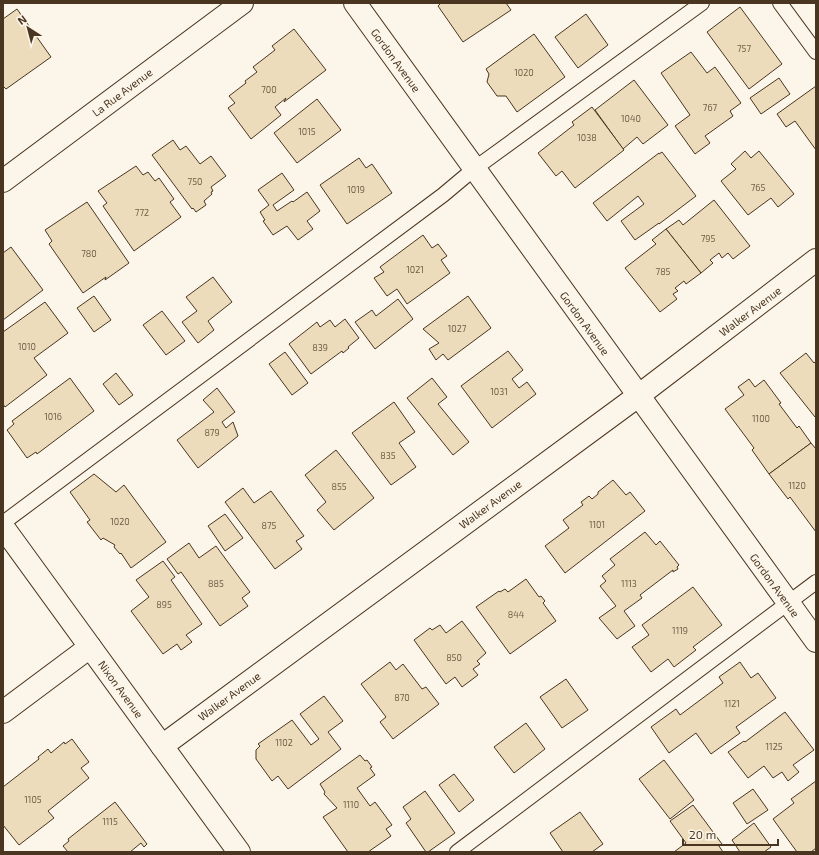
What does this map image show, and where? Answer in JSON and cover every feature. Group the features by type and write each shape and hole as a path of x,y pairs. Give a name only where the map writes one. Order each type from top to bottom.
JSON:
{"street":[{"name":"La Rue Avenue","path":"3,182 242,3"},
{"name":"Gordon Avenue","path":"355,3 816,641"},
{"name":"Walker Avenue","path":"162,746 638,396 816,260"},
{"name":"Nixon Avenue","path":"3,527 239,852"},
{"path":"3,712 90,647"}],"lane":[{"path":"3,523 443,195 474,169 702,3"},
{"path":"780,3 816,52"},
{"path":"457,852 816,582"}],"building":[{"path":"441,3 506,3 511,10 463,42 438,6"},
{"path":"740,7 782,64 749,89 707,32"},
{"path":"17,9 51,57 6,89 3,86 3,19"},
{"path":"586,14 608,45 578,68 555,37"},
{"path":"294,29 326,70 284,102 286,98 275,107 281,115 251,139 228,108 235,103 229,96 257,72 253,67 275,50 272,46"},
{"path":"534,34 565,77 517,112 506,96 497,96 487,82 489,74 486,69"},
{"path":"691,52 707,73 715,67 741,103 730,111 733,116 705,136 710,143 695,154 675,126 690,115 661,73"},
{"path":"779,78 790,94 761,114 750,98"},
{"path":"634,80 668,125 643,144 637,137 623,149 595,110"},
{"path":"816,86 816,150 795,121 786,127 777,114"},
{"path":"317,99 341,130 297,163 274,133"},
{"path":"592,107 624,150 575,188 562,171 556,176 538,153 574,125 572,122"},
{"path":"173,140 180,150 186,146 200,164 211,156 226,176 211,187 213,191 211,192 212,194 204,201 206,205 196,212 193,208 192,209 152,155"},
{"path":"745,151 751,158 759,151 794,194 778,207 771,198 748,215 721,181 736,169 731,164"},
{"path":"662,152 696,196 635,240 621,221 644,204 638,196 607,221 593,203"},
{"path":"359,158 366,168 372,164 392,193 347,224 320,185"},
{"path":"136,166 143,175 148,172 155,181 159,178 174,199 170,202 181,217 134,251 103,206 107,203 98,191"},
{"path":"282,173 294,190 273,205 277,211 307,192 320,211 307,221 313,229 298,240 287,226 273,235 263,221 265,220 260,212 269,205 258,190"},
{"path":"714,200 750,246 733,259 728,253 722,258 719,253 710,260 713,263 701,273 666,229 679,220 683,225"},
{"path":"87,202 129,263 83,293 49,244 52,241 45,230"},
{"path":"666,229 701,273 686,284 684,281 675,288 678,291 673,294 677,299 660,312 625,268 656,244 652,240"},
{"path":"423,235 432,248 438,244 447,256 441,260 450,273 407,304 397,289 387,296 374,278 384,272 380,267"},
{"path":"11,247 43,290 3,320 3,253"},
{"path":"213,277 232,302 208,321 214,330 198,343 182,322 197,311 186,297"},
{"path":"94,296 111,320 94,332 77,308"},
{"path":"468,296 491,328 448,360 443,354 436,360 429,349 439,343 423,329"},
{"path":"398,299 413,319 375,349 355,322 372,310 376,316"},
{"path":"45,302 68,333 34,358 47,375 5,407 3,404 3,332"},
{"path":"162,311 185,341 166,355 143,325"},
{"path":"345,319 359,338 343,353 342,351 311,374 289,344 317,322 320,327 330,320 335,327"},
{"path":"508,351 523,370 512,379 519,388 527,382 536,394 492,428 461,386"},
{"path":"285,352 308,383 292,395 269,364"},
{"path":"806,353 814,363 816,361 815,417 780,373"},
{"path":"116,373 133,395 119,405 103,384"},
{"path":"70,378 94,411 37,454 36,452 27,458 7,430 14,424 12,421"},
{"path":"432,378 447,397 438,404 469,442 453,455 407,398"},
{"path":"749,379 755,387 764,380 781,403 779,404 797,428 799,426 811,443 769,474 752,450 754,448 725,409 744,395 738,387"},
{"path":"217,388 235,412 222,422 226,428 233,422 238,436 198,468 177,440 214,412 203,400"},
{"path":"394,402 415,432 399,443 416,467 391,485 352,433"},
{"path":"811,443 816,449 816,532 790,497 788,499 769,474"},
{"path":"336,450 374,498 334,530 317,510 326,502 305,475"},
{"path":"94,474 116,492 124,485 166,542 131,568 121,553 120,554 114,547 115,545 103,538 101,540 87,522 90,520 70,492"},
{"path":"613,480 626,495 630,492 645,511 565,573 545,546 569,528 563,520 583,505 581,502 589,496 592,499"},
{"path":"243,488 254,503 271,491 304,536 296,541 302,549 275,569 225,502"},
{"path":"225,514 243,538 225,551 208,526"},
{"path":"645,532 656,545 660,541 679,565 677,567 678,569 673,572 673,570 640,595 642,598 624,611 635,626 617,639 599,618 616,606 600,586 606,581 602,576 615,565 610,559"},
{"path":"189,543 199,558 216,546 250,592 242,598 248,606 220,626 181,572 178,574 167,559"},
{"path":"163,561 175,577 171,580 202,624 186,635 192,642 181,650 177,644 163,654 131,611 149,597 136,580"},
{"path":"526,579 539,597 541,596 545,601 543,603 556,621 510,654 476,607 499,591 500,592 505,589 508,592"},
{"path":"693,587 722,625 693,647 696,650 674,667 668,659 651,672 632,647 649,635 642,625"},
{"path":"462,621 486,653 477,661 480,664 473,669 478,675 462,687 455,677 446,684 414,640 430,628 432,630 440,625 446,633"},
{"path":"390,662 396,670 403,664 422,689 426,687 439,704 393,739 380,722 386,717 361,684"},
{"path":"740,662 751,678 758,673 776,698 736,727 740,733 711,754 696,733 669,753 651,727 676,709 680,715 723,683 719,677"},
{"path":"566,679 588,710 562,728 540,697"},
{"path":"324,696 343,721 328,732 341,749 288,789 278,776 272,781 256,759 256,750 260,746 258,744 292,720 311,745 319,739 300,714"},
{"path":"785,712 814,750 793,765 799,772 788,781 782,772 773,778 764,766 748,778 728,752 744,741 745,742"},
{"path":"526,723 545,749 514,773 494,747"},
{"path":"72,739 89,762 81,768 89,778 48,811 54,818 19,845 3,825 3,787 39,759 38,757 48,749 51,753 64,742 65,744"},
{"path":"360,755 365,761 367,760 375,775 357,788 370,806 375,802 392,825 386,829 391,836 368,852 348,852 323,817 337,808 324,794 325,792 320,784"},
{"path":"664,760 694,800 670,819 639,779"},
{"path":"454,774 474,800 459,812 439,785"},
{"path":"816,781 816,848 811,852 797,852 773,819 794,803 791,799"},
{"path":"753,789 768,810 747,824 733,803"},
{"path":"425,791 455,833 428,852 426,852 406,823 411,819 403,807"},
{"path":"115,802 147,844 144,847 141,843 130,852 68,852 63,846 69,841 68,839"},
{"path":"693,805 722,844 719,846 723,852 674,852 686,843 670,821"},
{"path":"580,812 603,844 592,852 563,852 550,833"},
{"path":"754,823 771,847 764,852 740,852 732,840"}]}
